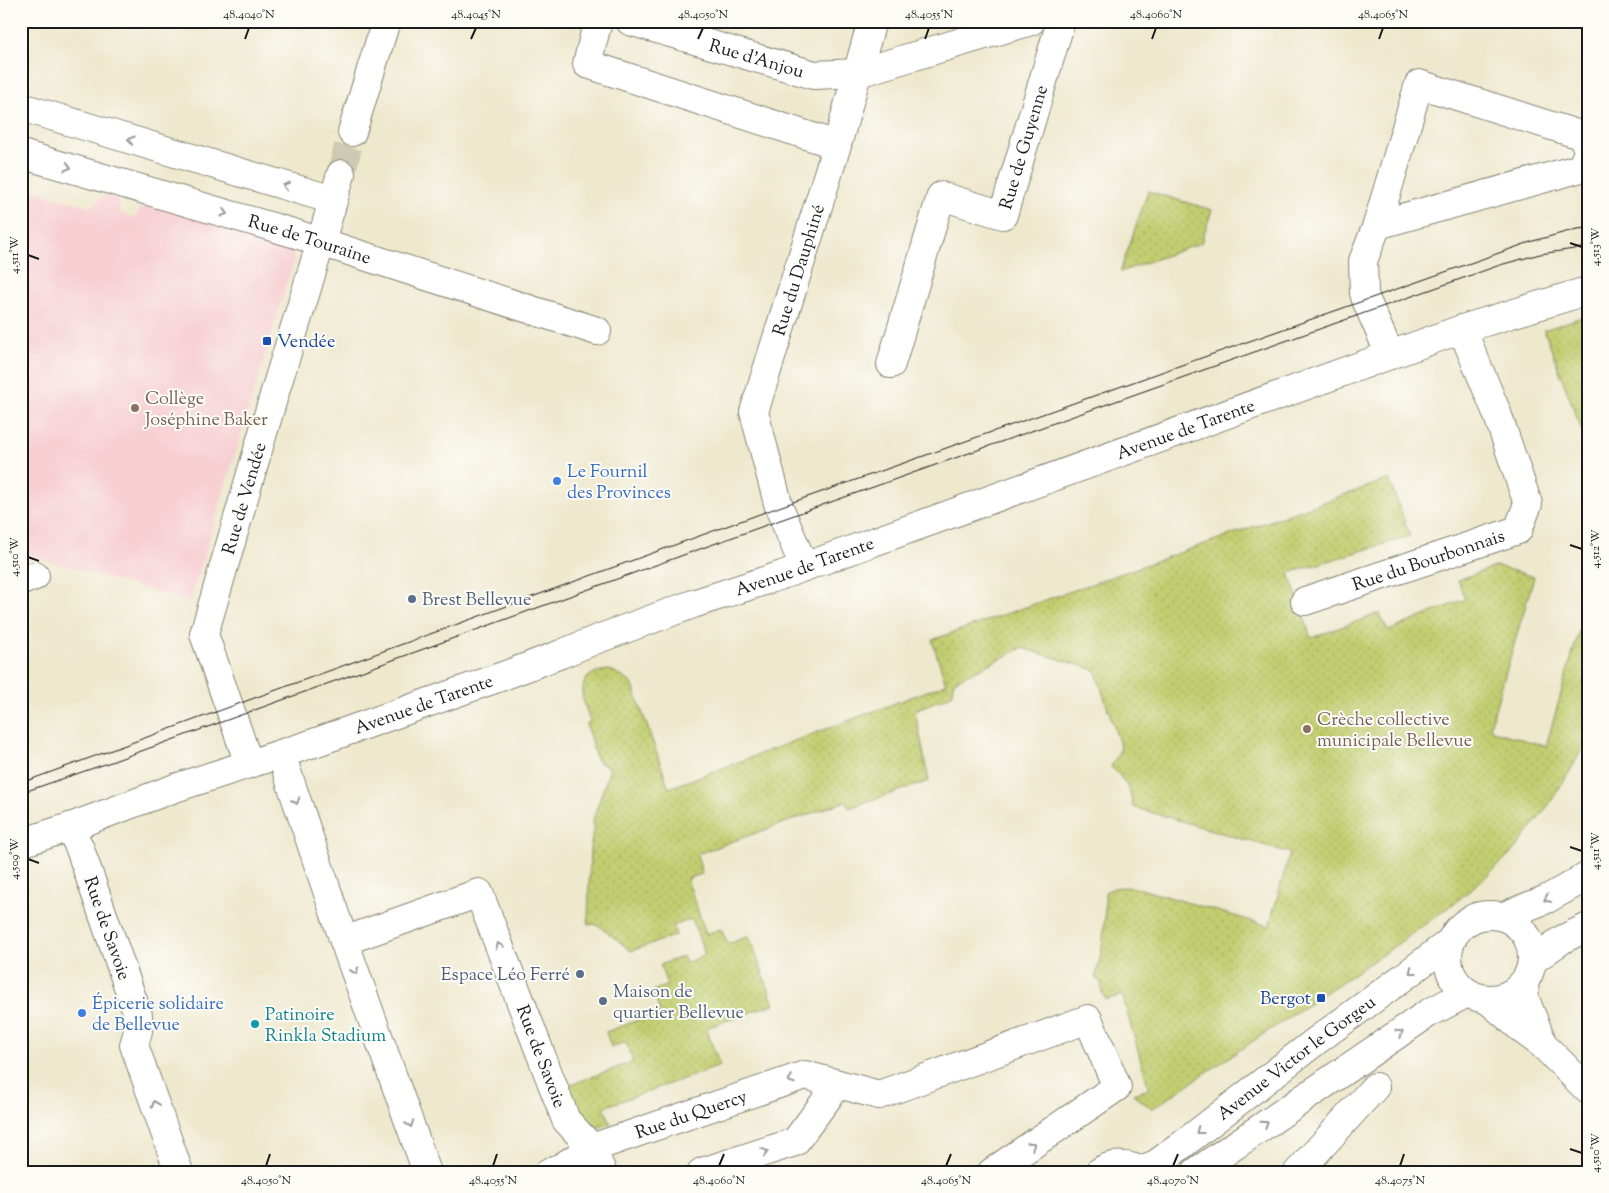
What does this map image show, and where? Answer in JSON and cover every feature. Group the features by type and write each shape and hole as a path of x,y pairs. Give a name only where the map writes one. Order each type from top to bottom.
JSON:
{"street":[{"path":"352,132 386,21"},
{"path":"598,21 588,64 837,146"},
{"name":"Rue d'Anjou","path":"630,21 814,76 858,73 1031,21"},
{"name":"Rue du Dauphiné","path":"804,567 783,519 754,412 837,146 872,21"},
{"name":"Rue de Guyenne","path":"891,364 941,196 1003,215 1061,21"},
{"path":"1390,355 1364,293 1364,261 1419,84 1580,135 1588,147"},
{"path":"21,107 333,200"},
{"path":"1376,225 1580,168 1588,152"},
{"name":"Rue de Touraine","path":"21,154 274,228 597,330"},
{"name":"Rue de Vendée","path":"248,764 204,634 341,174"},
{"name":"Avenue de Tarente","path":"21,843 503,676 693,604 804,567 1462,329 1588,292"},
{"name":"Rue du Bourbonnais","path":"1306,601 1518,530 1528,504 1497,413 1462,329"},
{"path":"281,754 344,941 427,1172"},
{"name":"Rue de Savoie","path":"70,827 80,849 138,1015 138,1031 134,1046 175,1161"},
{"path":"1504,916 1547,899 1588,876"},
{"name":"Rue de Savoie","path":"344,941 479,893 566,1120 597,1160"},
{"path":"1544,1045 1525,999 1531,943 1523,929 1504,916 1490,914 1477,916 1462,925 1451,941 1448,951 1448,964 1452,976 1460,987 1478,996 1544,1045 1588,1090"},
{"path":"1478,996 1505,996 1516,990 1529,971 1563,939 1588,927"},
{"name":"Avenue Victor le Gorgeu","path":"1142,1171 1156,1164 1316,1041 1451,941"},
{"name":"Avenue Victor le Gorgeu","path":"1196,1172 1427,1014 1478,996"},
{"name":"Rue du Quercy","path":"549,1172 597,1160 805,1075 879,1095 1088,1019 1118,1087 992,1172"},
{"path":"702,1172 795,1142 838,1084"},
{"path":"1298,1172 1375,1087"},
{"path":"1099,1172 1116,1165 1128,1166 1142,1171"}],"shaded area":[{"name":"Collège Joséphine Baker","path":"21,190 29,190 91,207 105,194 116,197 121,213 134,218 145,202 285,245 293,251 294,259 190,602 35,557 21,564"}],"green space":[{"path":"1148,191 1212,210 1201,243 1120,272"},
{"path":"1588,315 1588,447 1544,330"},
{"path":"1389,479 1410,536 1289,573 1311,638 1380,613 1388,631 1465,599 1458,580 1497,566 1534,577 1490,726 1493,731 1546,746 1588,599 1588,737 1550,803 1518,846 1457,901 1392,948 1152,1109 1133,1094 1149,1089 1122,995 1106,1000 1102,993 1101,982 1095,978 1103,935 1105,892 1118,887 1141,889 1269,926 1290,853 1133,807 1131,795 1126,785 1111,767 1121,748 1095,670 1022,648 954,681 952,695 915,710 929,781 849,808 846,801 697,854 702,874 689,878 688,882 706,934 721,929 728,944 749,936 774,1004 706,1028 720,1066 604,1107 611,1124 599,1127 589,1126 579,1118 572,1105 566,1086 633,1062 626,1042 611,1047 606,1032 660,1012 653,991 667,985 660,965 683,956 686,963 705,955 692,919 673,926 676,935 631,951 598,925 588,924 590,849 594,828 592,823 610,768 597,761 586,724 590,722 582,696 584,683 588,677 596,672 608,670 613,671 632,683 669,788 946,684 932,640"}],"tunnel":[{"path":"341,174 352,132"}],"tram line":[{"path":"21,783 779,507 1533,241 1577,229 1588,228"},
{"path":"21,793 783,519 1500,265 1540,254 1588,247"}],"place":[{"name":"Vendée","path":"267,341"},
{"name":"Collège Joséphine Baker","path":"135,408"},
{"name":"Le Fournil des Provinces","path":"557,481"},
{"name":"Brest Bellevue","path":"412,599"},
{"name":"Crèche collective municipale Bellevue","path":"1307,729"},
{"name":"Espace Léo Ferré","path":"580,974"},
{"name":"Bergot","path":"1321,998"},
{"name":"Maison de quartier Bellevue","path":"603,1001"},
{"name":"Épicerie solidaire de Bellevue","path":"82,1013"},
{"name":"Patinoire Rinkla Stadium","path":"255,1024"}]}
